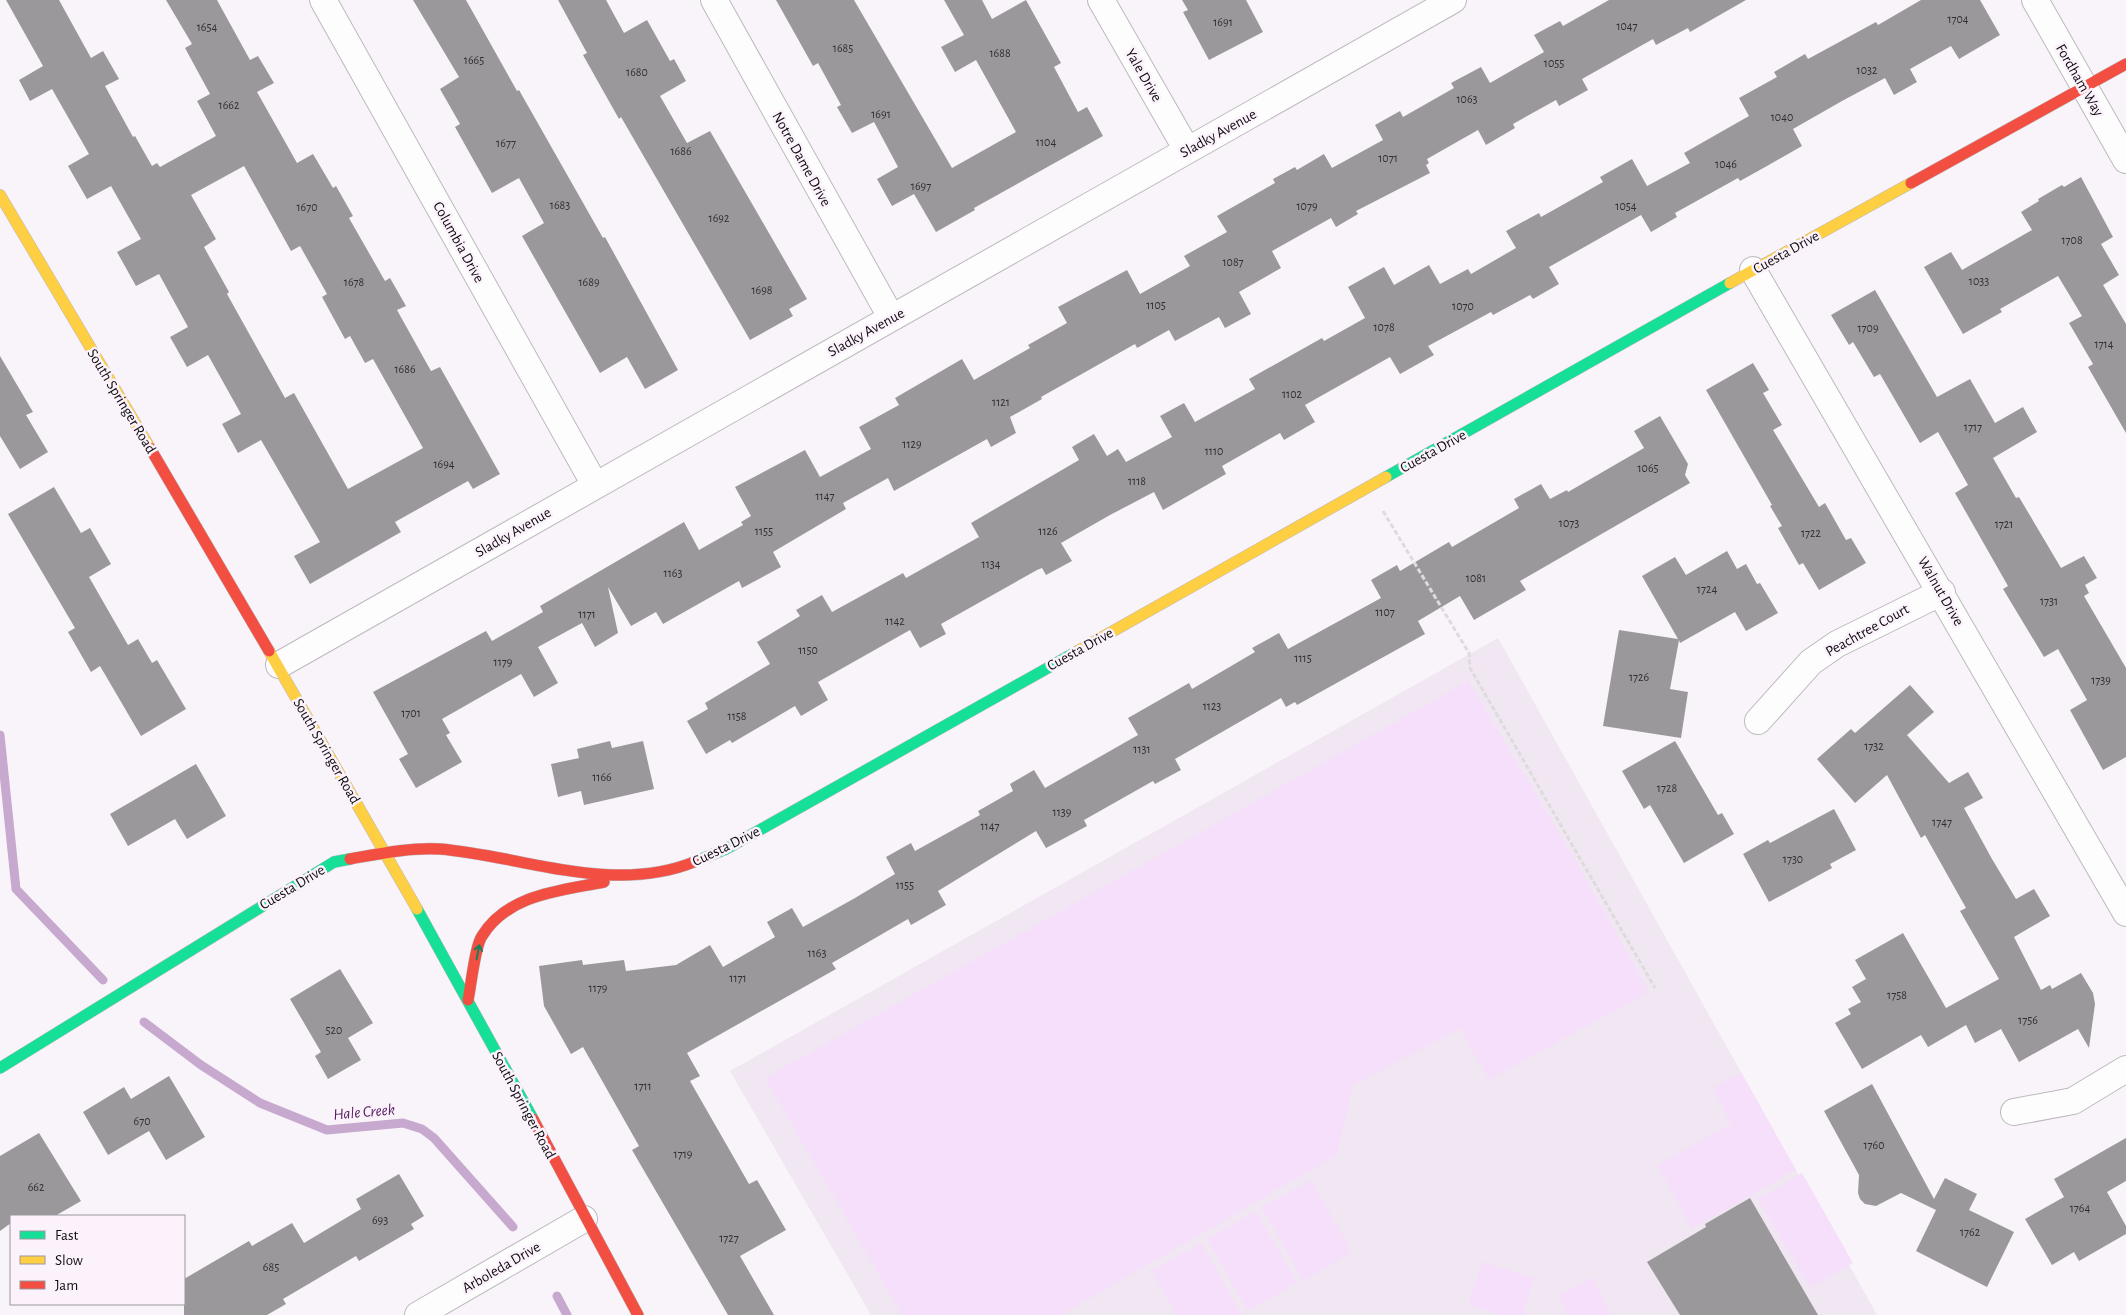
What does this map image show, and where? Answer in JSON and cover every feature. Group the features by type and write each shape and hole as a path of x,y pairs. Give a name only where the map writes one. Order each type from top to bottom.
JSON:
{"street":[{"name":"Columbia Drive","path":"323,0 595,485"},
{"name":"Notre Dame Drive","path":"714,0 891,317"},
{"name":"Yale Drive","path":"1101,0 1187,150"},
{"name":"Sladky Avenue","path":"279,665 1453,0"},
{"name":"Fordham Way","path":"2035,0 2126,160"},
{"name":"Cuesta Drive","path":"0,1068 334,862 385,853 437,849 486,855 587,873 629,877 677,870 726,849 1753,270 2126,64"},
{"name":"South Springer Road","path":"0,195 279,665 468,1000 584,1219 638,1315"},
{"name":"Walnut Drive","path":"1753,270 1942,592 2126,913"},
{"name":"Peachtree Court","path":"1758,721 1811,662 1838,644 1942,592"},
{"path":"468,1000 481,938 507,909 530,897 629,877"},
{"path":"2014,1112 2073,1101 2126,1069"},
{"name":"Arboleda Drive","path":"418,1315 584,1219"}],"path":[{"path":"1369,487 1469,653 1470,668 1655,988"}],"shaded area":[{"path":"1498,638 1877,1315 871,1315 730,1071"},
{"path":"1468,681 1575,860 1649,992 1489,1080 1460,1029 1353,1085 1337,1155 1061,1315 902,1315 765,1078"},
{"path":"1741,1072 1796,1170 1692,1229 1657,1165 1731,1124 1712,1088"},
{"path":"1802,1173 1853,1263 1810,1288 1758,1199"},
{"path":"1311,1180 1352,1252 1303,1281 1262,1207"},
{"path":"1256,1211 1297,1283 1248,1311 1207,1239"},
{"path":"1201,1243 1242,1315 1177,1315 1151,1271"},
{"path":"1482,1262 1534,1278 1523,1315 1502,1315 1468,1305"},
{"path":"1592,1277 1611,1315 1568,1315 1558,1295"}],"building":[{"path":"6,0 59,0 91,58 103,51 119,79 105,86 133,137 135,136 152,166 157,163 160,167 216,136 197,101 210,94 185,48 192,44 166,0 217,0 250,60 258,56 274,83 257,92 297,163 313,154 333,188 336,186 353,216 349,218 385,281 390,278 406,306 397,310 431,371 440,367 500,474 473,489 468,481 395,522 401,532 310,584 294,556 320,542 261,440 238,453 222,424 241,414 208,355 187,367 170,337 188,327 159,274 136,286 117,252 141,239 111,186 87,199 68,166 89,154 52,89 30,101 19,80 43,66","holes":["244,166 291,251 300,246 327,294 322,297 345,339 350,336 365,363 373,359 423,448 348,489 294,393 285,398 227,294 229,292 204,247 216,239 191,195"]},
{"path":"413,0 466,0 603,238 605,237 678,370 645,389 627,357 600,373 522,236 544,223 519,178 492,193 455,127 460,124 440,89 459,77"},
{"path":"558,0 606,0 624,33 647,20 670,61 674,59 686,81 660,96 687,143 710,131 807,299 789,309 793,316 750,340 621,117 619,119 583,55 587,53"},
{"path":"776,0 854,0 952,168 1016,132 976,60 955,72 941,47 964,35 944,0 982,0 992,19 1026,0 1061,63 1054,67 1078,112 1087,107 1103,136 974,208 975,210 936,232 914,194 892,206 877,179 898,167 874,122 852,133 837,107 841,105 818,63 813,66"},
{"path":"1182,0 1246,0 1263,32 1209,60 1183,12 1188,10"},
{"path":"1609,0 1746,0 1690,32 1688,28 1656,45 1653,39 1582,79 1588,90 1559,106 1556,100 1513,124 1515,128 1486,145 1478,130 1427,159 1429,163 1426,165 1430,173 1356,211 1358,214 1336,227 1331,218 1272,251 1281,268 1239,292 1251,314 1225,328 1219,317 1175,341 1169,330 1137,348 1135,344 1041,397 1042,399 1010,417 1016,433 991,447 987,439 894,491 888,478 843,503 846,509 773,552 781,567 742,588 739,581 663,624 656,612 631,626 608,587 618,633 595,647 582,623 538,647 558,683 534,697 521,674 442,719 450,733 446,735 462,762 416,788 399,759 408,754 373,692 486,631 492,641 543,612 540,606 684,522 699,550 743,525 741,522 751,516 735,487 805,450 820,477 871,449 859,427 899,405 895,398 962,359 974,380 1030,348 1028,345 1067,323 1058,307 1127,270 1140,294 1190,266 1184,256 1227,232 1217,216 1275,183 1273,179 1295,167 1297,170 1324,154 1332,168 1383,140 1375,125 1400,111 1403,117 1454,88 1451,83 1481,67 1490,83 1544,52 1534,35 1560,21 1563,26"},
{"path":"1921,0 1980,0 2000,35 1959,59 1951,46 1910,69 1917,82 1894,95 1885,78 1842,101 1793,129 1802,146 1740,181 1738,178 1675,213 1677,217 1651,232 1641,215 1549,267 1559,284 1533,299 1530,295 1493,315 1491,312 1428,346 1434,355 1400,374 1390,357 1305,405 1315,422 1284,440 1280,433 1222,466 1226,474 1163,510 1154,492 1110,515 1061,543 1072,561 1046,575 1042,568 1037,570 941,624 946,634 920,648 910,630 818,682 828,700 801,716 795,706 732,743 730,740 706,754 687,721 708,709 705,703 770,664 757,642 800,616 796,610 822,595 832,612 903,573 906,578 979,537 971,523 1079,460 1072,447 1094,434 1107,456 1118,449 1126,462 1172,437 1160,416 1184,403 1195,422 1255,389 1249,379 1322,338 1324,341 1365,318 1348,287 1384,267 1394,285 1429,265 1440,284 1468,269 1471,274 1516,248 1506,231 1539,213 1541,217 1603,182 1600,177 1632,159 1647,186 1690,163 1684,153 1749,116 1739,98 1777,77 1774,72 1805,54 1808,59 1876,22 1878,25"},
{"path":"2081,177 2113,237 2101,244 2119,275 2103,285 2126,324 2126,433 2088,367 2093,364 2069,323 2082,316 2058,276 2000,309 2002,312 1963,334 1924,267 1951,252 1962,270 2032,230 2021,212 2039,201 2038,199 2062,185 2064,187"},
{"path":"1875,290 1937,397 1970,379 1995,423 2023,407 2037,432 1993,458 2016,498 2019,497 2061,568 2084,556 2097,578 2085,585 2089,593 2084,596 2126,668 2126,757 2103,770 2070,710 2087,700 2058,649 2044,657 2003,589 2008,586 1955,493 1968,485 1938,432 1920,443 1880,374 1874,377 1853,342 1849,345 1831,315"},
{"path":"0,356 33,412 26,415 48,452 20,469 0,436"},
{"path":"1753,363 1769,390 1763,393 1782,425 1773,430 1819,507 1825,503 1846,540 1851,538 1866,563 1819,590 1803,563 1799,565 1778,528 1782,526 1770,506 1772,505 1706,390"},
{"path":"1660,416 1688,464 1685,475 1690,483 1520,581 1526,590 1474,620 1460,596 1418,621 1425,634 1297,705 1295,702 1286,707 1281,698 1175,759 1181,770 1155,784 1153,781 1084,820 1087,826 1046,848 1036,831 938,891 946,905 911,925 908,919 832,963 836,969 687,1053 700,1076 690,1081 749,1184 757,1180 786,1230 740,1256 774,1315 728,1315 632,1150 639,1146 583,1047 571,1054 544,1006 539,966 582,960 583,965 624,960 626,971 676,965 710,945 723,967 775,937 767,922 792,908 803,927 855,898 895,874 886,857 911,843 915,851 980,815 978,811 1013,791 1010,784 1034,770 1045,788 1138,735 1128,718 1189,683 1192,689 1255,652 1252,648 1279,633 1288,649 1381,598 1371,580 1397,565 1400,571 1449,542 1452,547 1519,508 1514,499 1541,484 1550,499 1567,490 1568,492 1644,448 1634,431"},
{"path":"54,487 81,533 90,528 111,564 89,577 128,645 138,639 152,663 157,660 186,709 141,736 100,666 91,672 68,632 75,628 8,514"},
{"path":"1727,551 1737,569 1746,564 1757,584 1760,583 1778,613 1746,631 1735,612 1680,643 1679,640 1670,689 1688,692 1681,738 1603,726 1619,630 1678,639 1642,576 1675,557 1686,575"},
{"path":"1910,685 1934,712 1907,735 1949,783 1968,772 1983,798 1964,808 1992,859 2016,899 2034,889 2050,916 2014,937 2041,990 2050,985 2052,989 2081,973 2093,993 2095,1004 2089,1048 2078,1029 2019,1062 2001,1029 1975,1043 1966,1025 1928,1047 1921,1035 1862,1069 1835,1023 1851,1014 1848,1009 1861,1002 1852,987 1866,979 1855,960 1903,933 1946,1008 1999,979 1960,911 1966,908 1925,835 1921,838 1887,775 1855,803 1817,759 1851,729 1855,733"},
{"path":"610,741 612,748 643,741 654,789 584,805 581,791 558,797 551,764 579,758 577,749"},
{"path":"1675,741 1718,815 1722,813 1734,834 1684,863 1650,805 1644,809 1622,771"},
{"path":"196,764 226,816 187,839 175,819 128,846 110,814"},
{"path":"1834,809 1856,850 1830,864 1832,868 1769,902 1743,854 1768,840 1770,843"},
{"path":"340,969 373,1023 348,1038 361,1060 328,1079 315,1056 321,1052 290,999"},
{"path":"169,1076 205,1137 166,1160 149,1131 108,1155 83,1112 124,1087 131,1099"},
{"path":"1872,1084 1934,1199 1945,1178 1977,1194 1969,1210 2014,1232 1987,1287 1916,1251 1936,1210 1901,1193 1876,1206 1865,1204 1860,1199 1858,1193 1859,1175 1824,1111"},
{"path":"39,1133 81,1201 57,1215 10,1215 10,1224 0,1231 0,1156"},
{"path":"2126,1138 2126,1181 2107,1192 2126,1226 2126,1234 2079,1261 2074,1252 2052,1265 2025,1219 2064,1197 2054,1179"},
{"path":"399,1174 424,1216 411,1224 414,1229 359,1261 356,1256 283,1299 286,1304 267,1315 184,1315 185,1278 249,1241 252,1246 292,1223 304,1243 361,1209 356,1199"},
{"path":"1750,1198 1818,1315 1680,1315 1647,1262 1706,1227 1705,1224"}],"waterway":[{"name":"Hale Creek","path":"0,735 16,889 103,980"},
{"name":"Hale Creek","path":"144,1022 201,1065 260,1103 327,1130 403,1123 422,1129 434,1138 513,1227"},
{"name":"Hale Creek","path":"557,1296 567,1315"}],"traffic: fast":[{"path":"1386,477 1730,283"},
{"path":"694,862 726,849 1076,652"},
{"path":"0,1068 334,862 350,859"},
{"path":"417,909 533,1119"}],"traffic: slow":[{"path":"1730,283 1911,183"},
{"path":"0,195 150,448"},
{"path":"1076,652 1386,477"},
{"path":"269,651 417,909"}],"traffic: jam":[{"path":"1911,183 2126,64"},
{"path":"150,448 269,651"},
{"path":"350,859 406,850 440,849 567,870 631,875 663,871 694,862"},
{"path":"468,1000 475,957 480,941 493,922 506,911 536,897 604,882"},
{"path":"533,1119 638,1315"}]}
